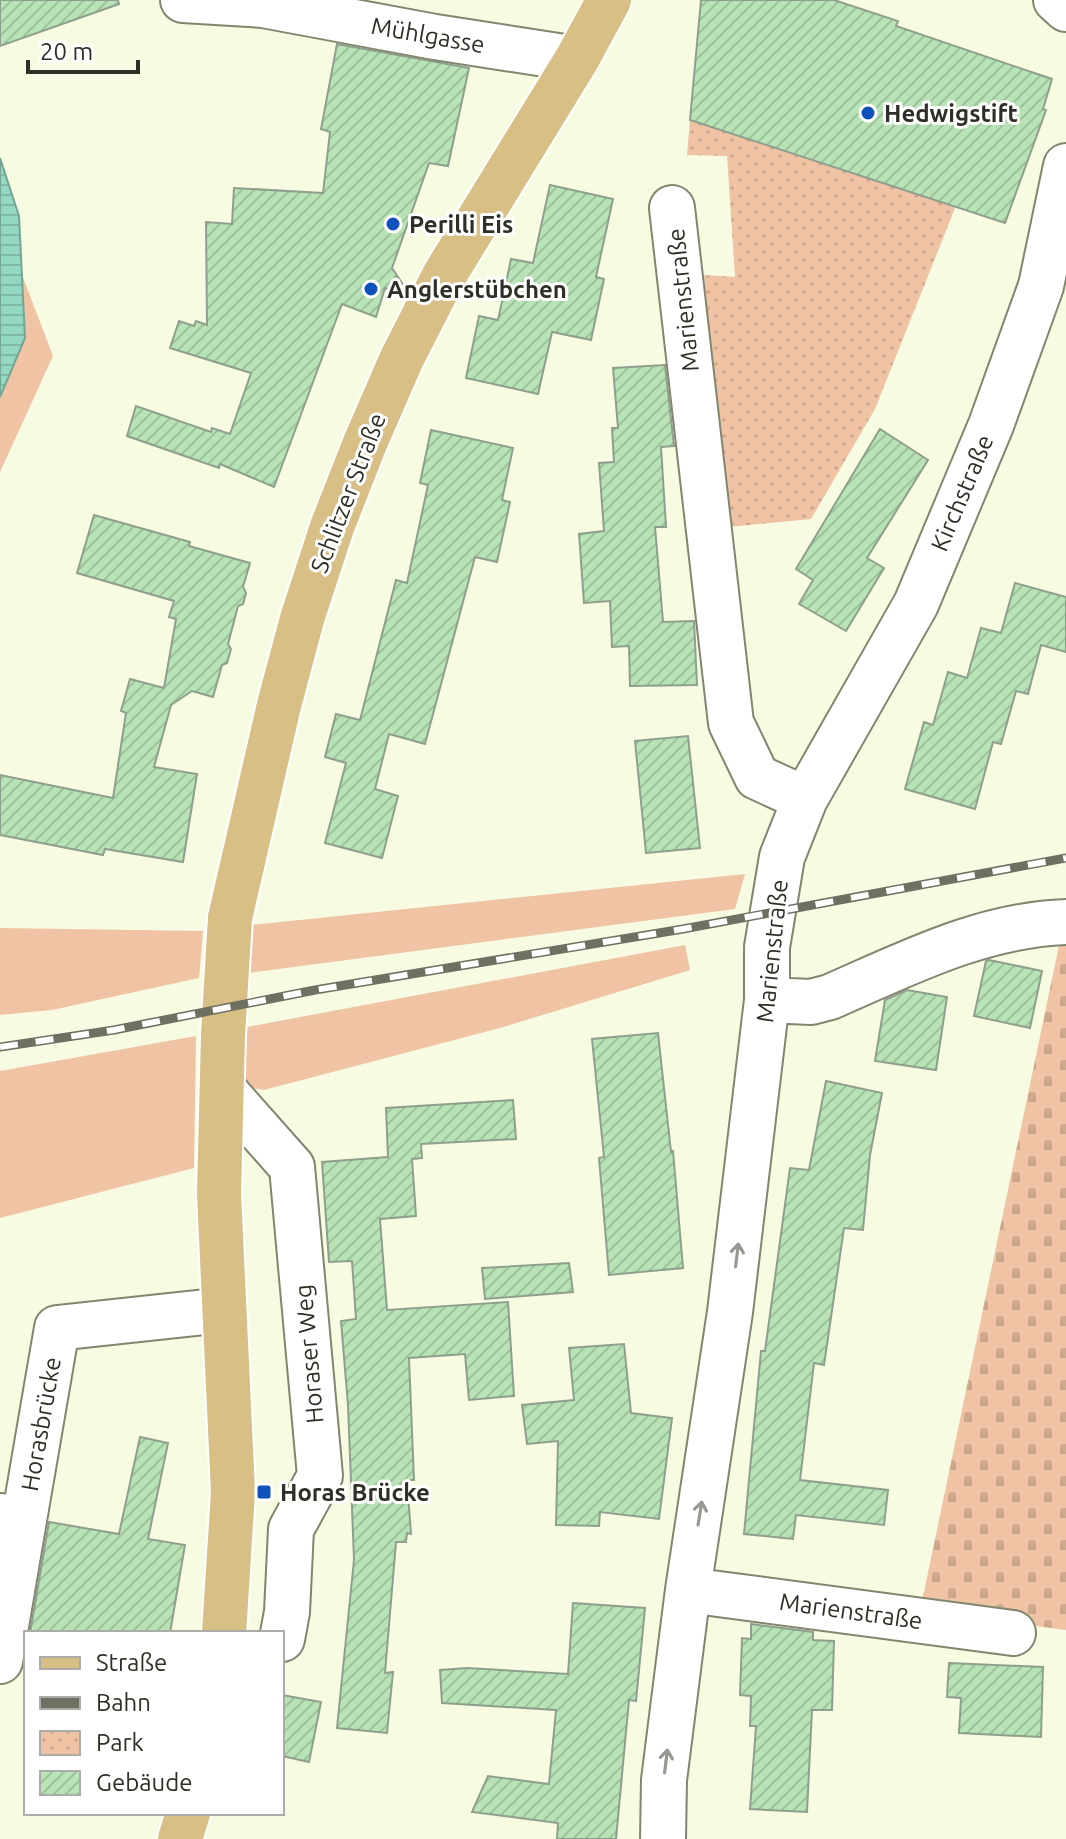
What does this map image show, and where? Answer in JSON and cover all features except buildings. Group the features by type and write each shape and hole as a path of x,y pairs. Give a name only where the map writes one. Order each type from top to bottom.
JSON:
{"main road":[{"name":"Schlitzer Straße","path":"222,1088 230,918 279,705 302,619 332,527 390,386 445,274 577,59 609,0"},
{"path":"222,1088 219,1194 233,1492 224,1631"},
{"path":"180,1839 187,1815"}],"street":[{"name":"Mühlgasse","path":"183,0 263,5 577,59"},
{"path":"1056,0 1066,9"},
{"name":"Kirchstraße","path":"805,799 916,604 991,425 1041,286 1066,166"},
{"name":"Marienstraße","path":"663,1839 664,1780 688,1590 730,1312 767,1000 767,947 782,857 805,799 757,777 731,723 672,208"},
{"path":"767,1000 811,1002 830,997 957,942 1027,924 1066,922"},
{"name":"Horaser Weg","path":"222,1088 292,1167 320,1476 291,1529 283,1631"},
{"name":"Horasbrücke","path":"12,1518 57,1328 224,1310"},
{"path":"0,1661 12,1518"},
{"name":"Marienstraße","path":"688,1590 1013,1633"}],"green space":[{"path":"932,116 963,126 938,201 955,208 875,409 811,519 728,527 704,275 735,277 727,156 687,155 690,120 907,191"},
{"path":"22,275 53,356 0,472 0,397 25,338"},
{"path":"745,874 735,909 241,974 242,926"},
{"path":"0,928 203,931 199,978 52,1010 0,1015"},
{"path":"1061,936 1066,936 1066,1630 920,1611"},
{"path":"685,945 690,970 500,1028 264,1090 243,1087 247,1027"},
{"path":"196,1036 194,1168 0,1218 0,1071"}],"water":[{"path":"0,158 19,216 25,338 0,397"}],"railway":[{"path":"0,1047 114,1030 315,990 683,929 1066,858"}],"place":[{"name":"Hedwigstift","path":"868,113"},
{"name":"Perilli Eis","path":"393,224"},
{"name":"Anglerstübchen","path":"371,289"},
{"name":"Horas Brücke","path":"264,1492"}]}
